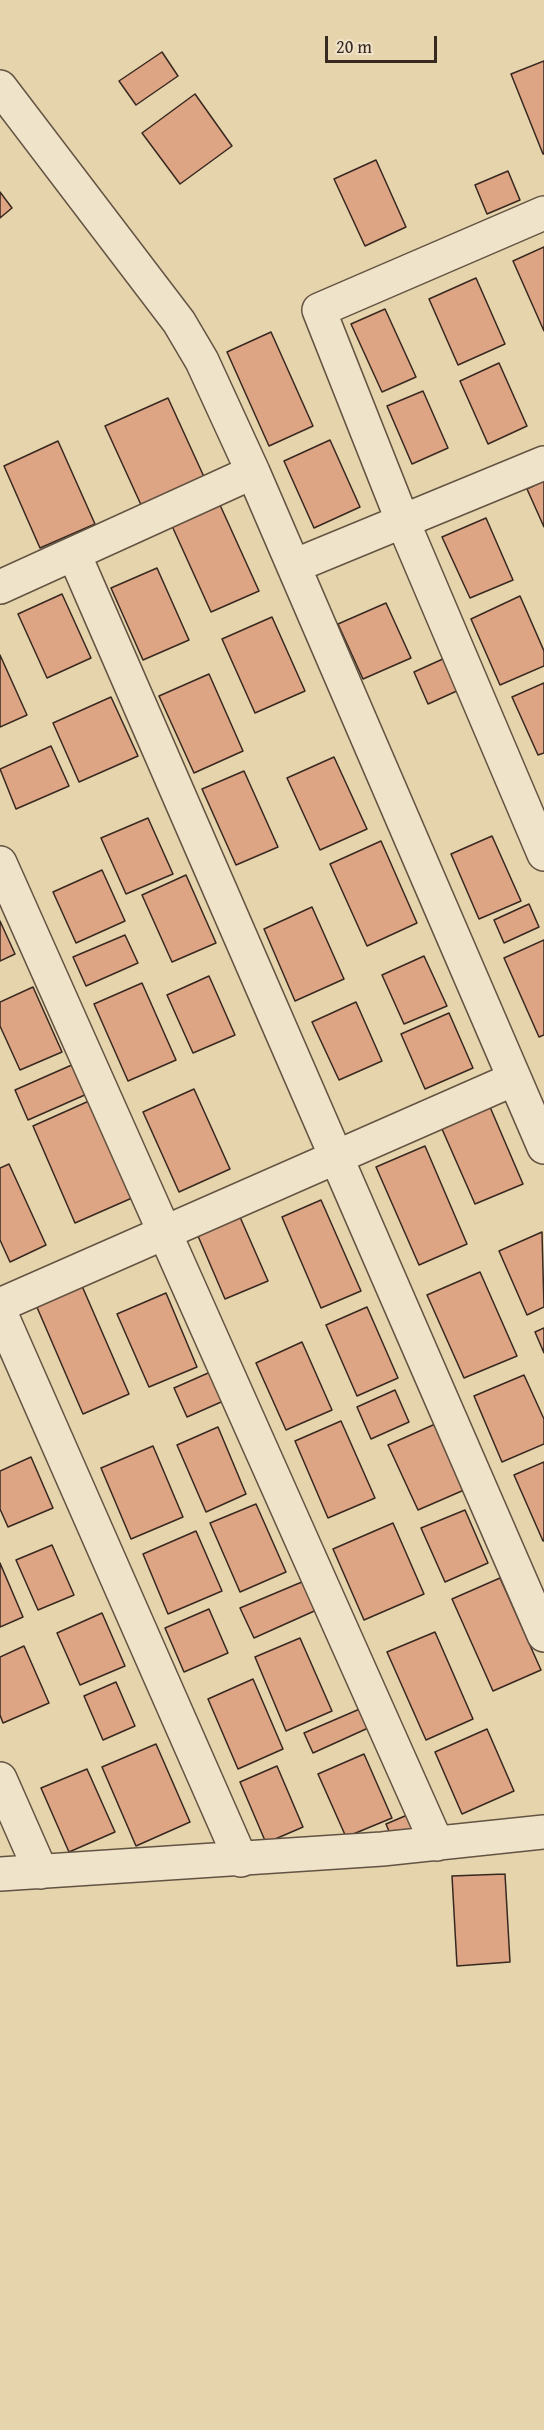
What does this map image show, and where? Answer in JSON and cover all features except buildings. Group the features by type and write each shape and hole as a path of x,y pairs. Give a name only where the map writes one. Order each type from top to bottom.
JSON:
{"street":[{"path":"0,87 179,322 202,361 294,566 544,1147"},
{"path":"544,213 319,310 403,522 544,854"},
{"path":"294,566 544,463"},
{"path":"0,587 253,472"},
{"path":"74,554 544,1635"},
{"path":"0,863 437,1844"},
{"path":"0,1305 514,1079"},
{"path":"0,1312 241,1860"},
{"path":"0,1779 41,1872"},
{"path":"0,1874 241,1860 437,1844 544,1832"}]}
